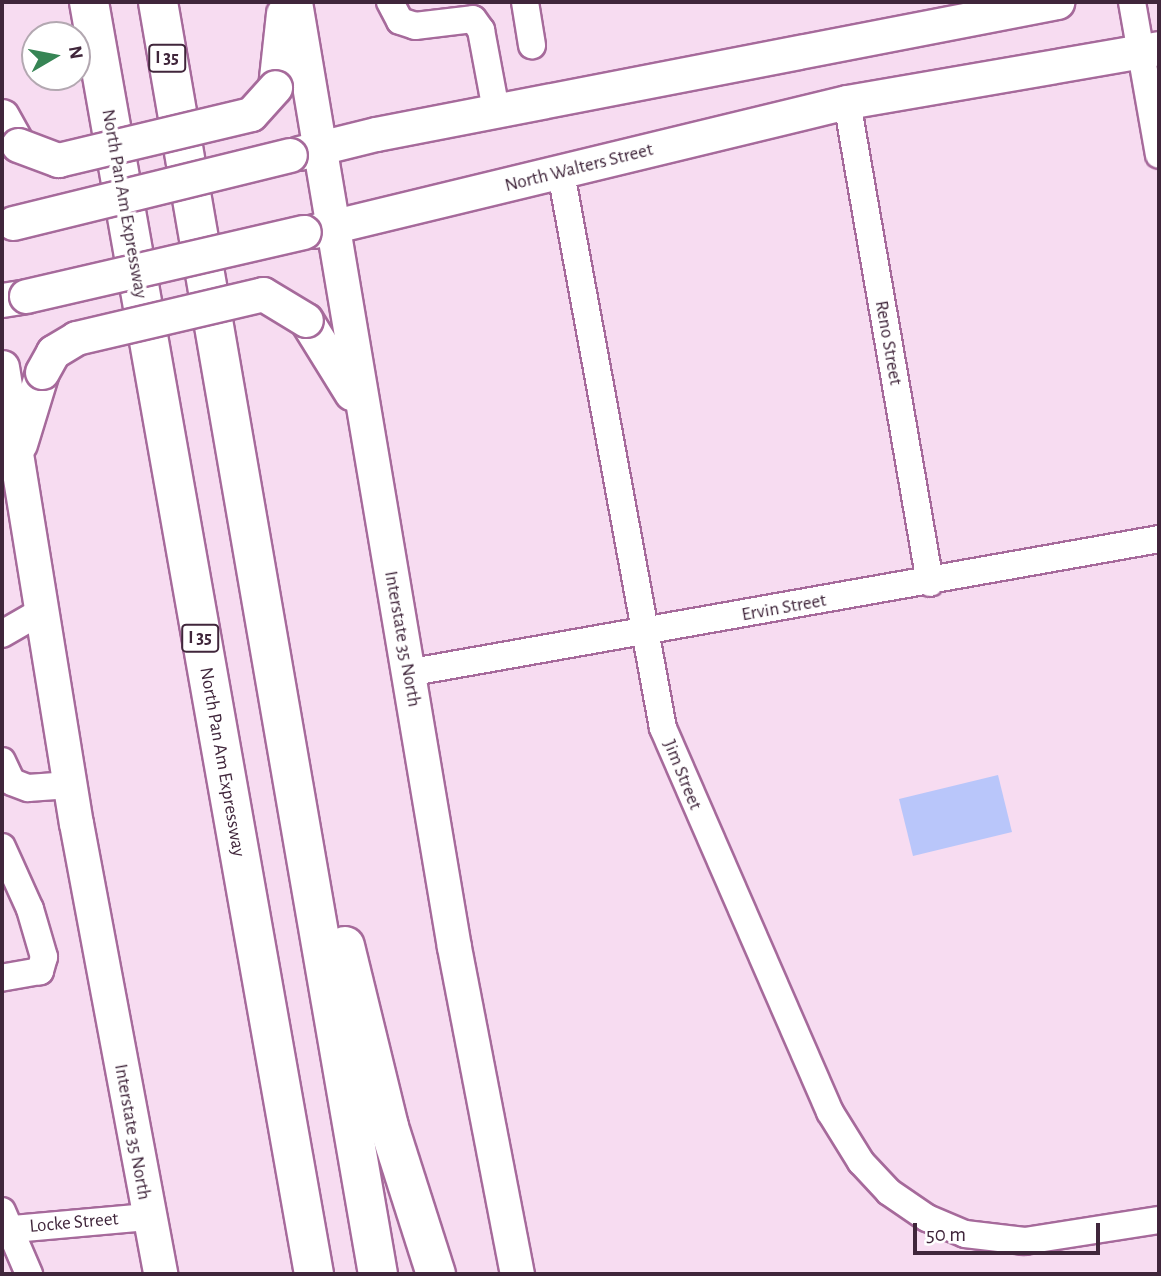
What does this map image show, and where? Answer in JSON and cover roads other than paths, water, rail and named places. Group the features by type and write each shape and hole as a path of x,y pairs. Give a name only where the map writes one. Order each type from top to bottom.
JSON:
{"highway":[{"path":"75,2 108,119"},
{"name":"North Pan Am Expressway","path":"89,2 314,1274"},
{"name":"I 35","path":"158,2 176,115 273,647 378,1274"},
{"path":"164,2 176,115"},
{"path":"273,647 389,1127 436,1274"}],"main road":[{"path":"2,116 18,145 58,160 251,114 275,87 283,2"},
{"name":"Interstate 35 North","path":"295,2 305,152 319,230 362,414 463,997 517,1274"},
{"path":"7,224 305,152 496,110 1057,2"},
{"name":"North Walters Street","path":"14,298 319,230 847,102 1150,49"},
{"path":"17,455 42,372 53,352 76,338 263,294 306,320 362,414"},
{"name":"Interstate 35 North","path":"2,367 70,785 147,1217 160,1274"}],"street":[{"path":"390,2 400,21 415,26 474,19 481,30 496,110"},
{"path":"525,2 532,45"},
{"path":"1132,2 1150,49 1159,155"},
{"name":"Reno Street","path":"847,102 930,583"},
{"name":"Jim Street","path":"561,173 663,728 830,1112 861,1162 889,1192 927,1218 965,1234 1025,1241 1159,1220"},
{"name":"Ervin Street","path":"408,673 930,583 1159,539"},
{"path":"2,634 42,611"},
{"path":"5,777 28,788 70,785"},
{"path":"2,847 30,909 44,957 40,971 2,978"},
{"name":"Locke Street","path":"4,1223 147,1217"},
{"path":"4,1223 29,1274"}]}
